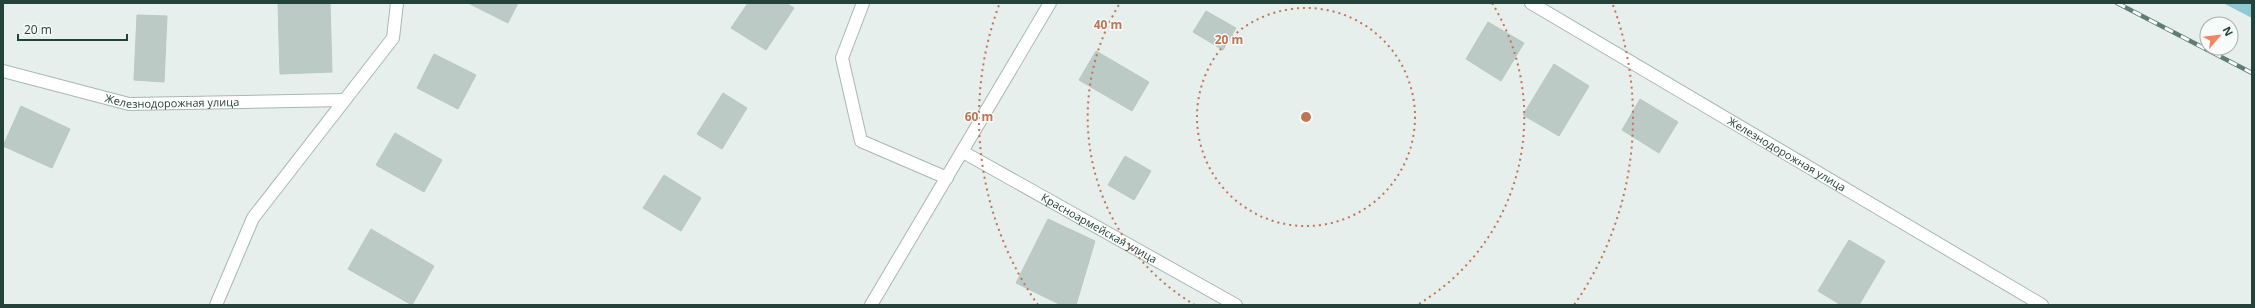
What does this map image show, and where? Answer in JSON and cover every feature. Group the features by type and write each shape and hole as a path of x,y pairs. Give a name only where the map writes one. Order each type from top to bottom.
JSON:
{"street":[{"path":"216,305 253,218 393,38 397,3"},
{"path":"863,3 842,58 861,141 947,178"},
{"path":"871,305 1050,3"},
{"name":"Железнодорожная улица","path":"1531,3 2042,305"},
{"name":"Железнодорожная улица","path":"3,71 129,104 344,100"},
{"name":"Красноармейская улица","path":"962,152 1236,305"}],"water":[{"path":"2223,3 2252,3 2252,18"}],"building":[{"path":"330,3 332,72 280,74 278,4"},
{"path":"468,3 518,3 508,23"},
{"path":"748,3 786,3 794,8 766,50 731,28"},
{"path":"1206,11 1236,28 1223,50 1193,32"},
{"path":"137,15 167,16 164,82 134,80"},
{"path":"1488,22 1524,43 1501,81 1466,59"},
{"path":"1096,51 1149,82 1132,111 1079,80"},
{"path":"434,54 476,75 458,109 417,88"},
{"path":"1554,64 1589,86 1559,136 1523,115"},
{"path":"723,93 747,108 722,149 697,134"},
{"path":"1640,99 1678,122 1659,153 1622,130"},
{"path":"21,106 70,129 52,168 3,146"},
{"path":"395,133 442,160 424,192 376,165"},
{"path":"1125,156 1151,171 1134,200 1108,185"},
{"path":"664,175 701,198 681,231 643,208"},
{"path":"1048,219 1095,241 1076,305 1061,305 1016,283"},
{"path":"371,229 434,266 412,305 348,269"},
{"path":"1849,240 1885,261 1859,305 1841,305 1818,291"}],"railway":[{"path":"2117,3 2252,73"}]}
